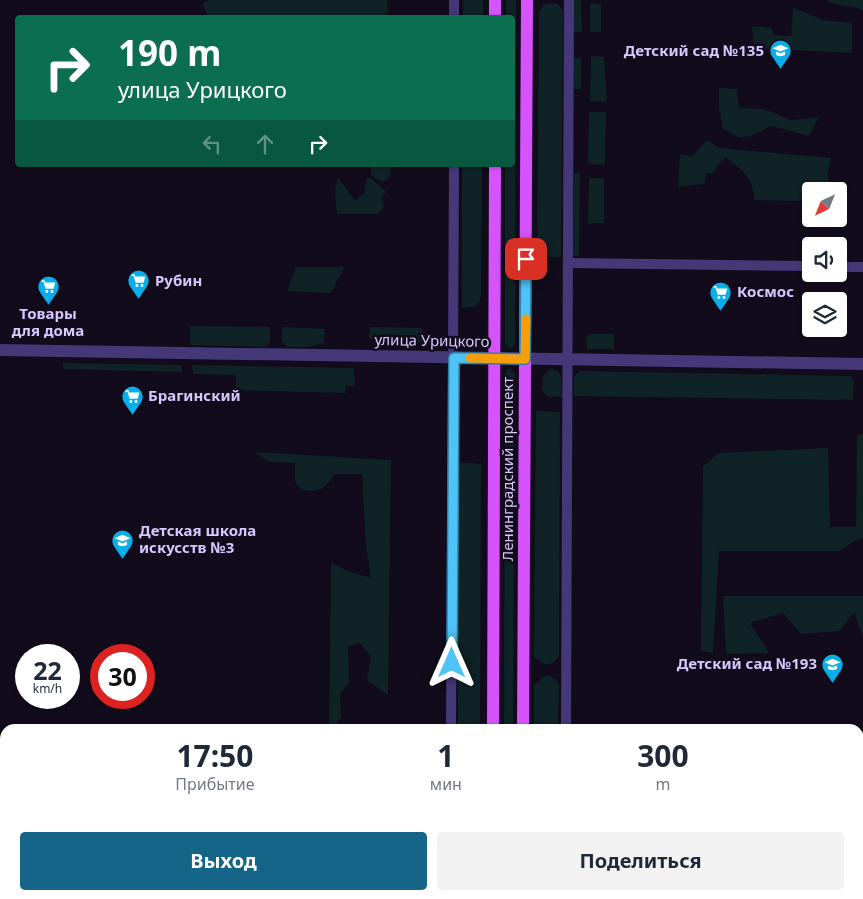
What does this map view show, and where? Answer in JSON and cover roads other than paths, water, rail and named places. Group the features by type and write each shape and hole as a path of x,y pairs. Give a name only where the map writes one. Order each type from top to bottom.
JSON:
{"main road":[{"path":"495,0 495,15"},
{"name":"Ленинградский проспект","path":"523,724 527,0"},
{"name":"Ленинградский проспект","path":"493,724 495,167"}],"street":[{"path":"454,0 454,15"},
{"path":"566,724 568,0"},
{"path":"451,724 454,167"},
{"path":"568,263 802,266"},
{"path":"847,266 863,267"},
{"name":"улица Урицкого","path":"0,350 863,364"}],"place":[{"name":"Детский сад №135","path":"780,70"},
{"name":"Рубин","path":"139,300"},
{"name":"Товары для дома","path":"48,305"},
{"name":"Космос","path":"721,311"},
{"name":"Брагинский","path":"132,415"},
{"name":"Детская школа искусств №3","path":"123,559"},
{"name":"Детский сад №193","path":"833,683"}]}
